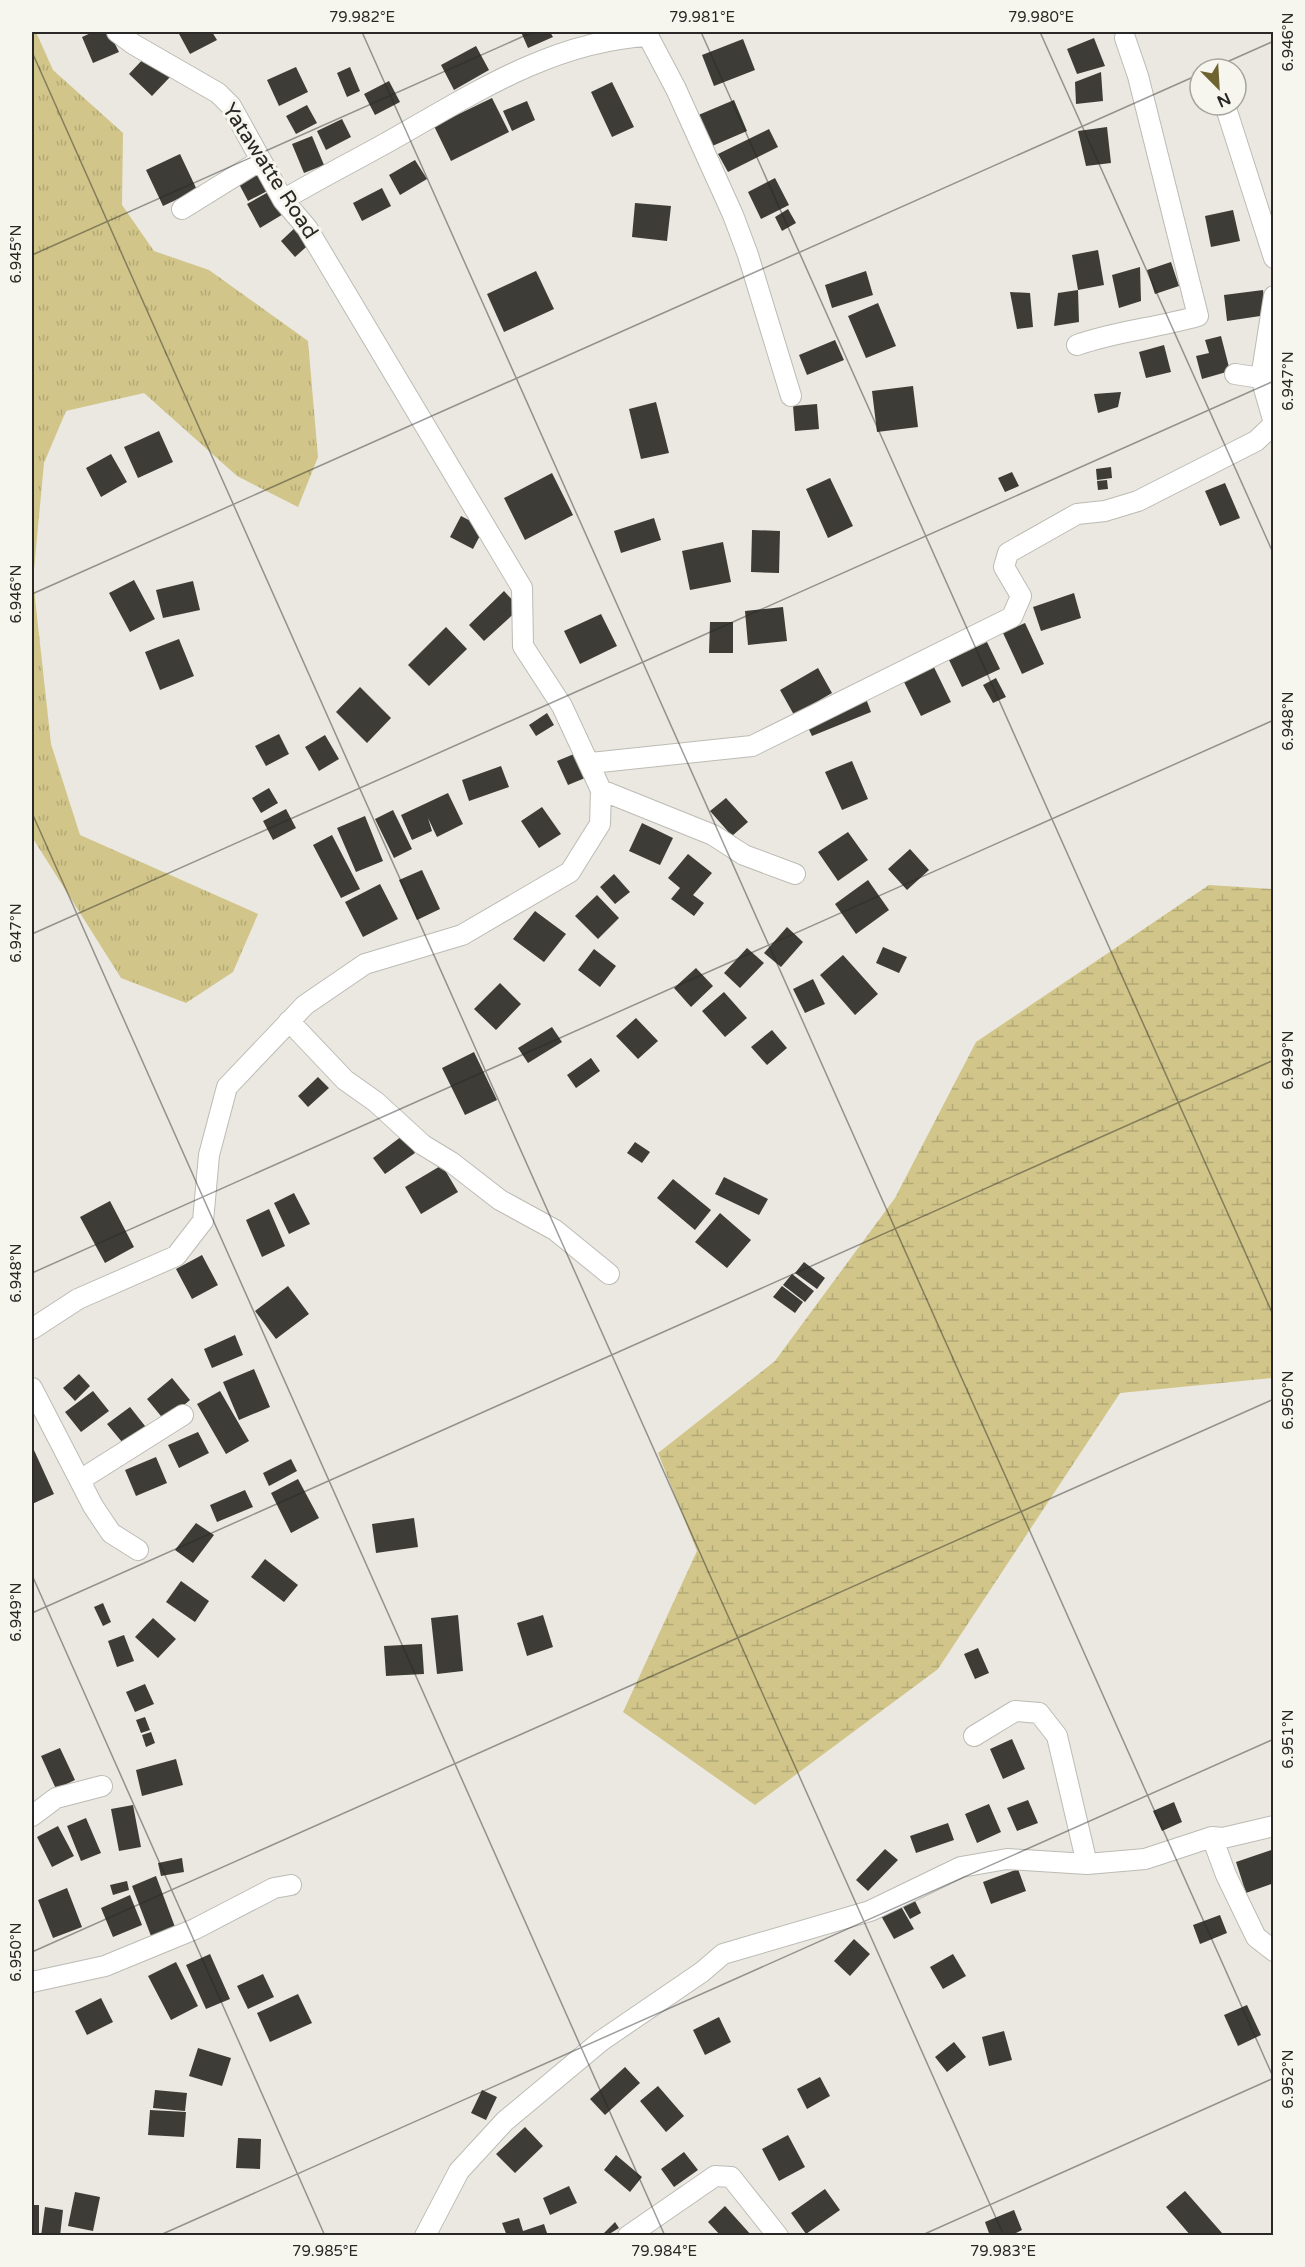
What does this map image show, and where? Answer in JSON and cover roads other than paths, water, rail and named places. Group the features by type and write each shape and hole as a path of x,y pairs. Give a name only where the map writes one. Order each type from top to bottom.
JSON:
{"street":[{"name":"Yatawatte Road","path":"117,32 133,44 218,93 231,106 283,200 307,228 514,571 522,588 523,646 562,706 591,763 601,790"},
{"path":"283,200 490,82 538,62 615,37 648,36 676,89 733,215 748,255 791,396"},
{"path":"1077,345 1105,335 1168,325 1198,316 1138,76 1125,38"},
{"path":"1229,117 1274,258"},
{"path":"182,209 261,159"},
{"path":"591,763 752,746 1012,616 1021,596 1004,567 1008,553 1077,514 1105,511 1138,501 1256,441 1274,424 1261,378 1274,296"},
{"path":"1235,374 1261,378"},
{"path":"32,1329 78,1299 176,1256 203,1221 209,1155 227,1087 305,1005 365,964 462,935 570,872 600,824 601,790 713,835 744,855 795,874"},
{"path":"289,1021 310,1046 345,1080 376,1102 423,1145 451,1162 500,1200 555,1230 609,1274"},
{"path":"32,1388 80,1480 111,1533 138,1550"},
{"path":"80,1480 183,1415"},
{"path":"974,1736 1016,1711 1039,1713 1057,1736 1087,1864"},
{"path":"32,1816 56,1798 102,1786"},
{"path":"425,2235 459,2171 505,2121 602,2041 702,1972 723,1954 870,1911 961,1867 1007,1859 1087,1864 1145,1859 1212,1837 1223,1838 1274,1826"},
{"path":"1212,1837 1226,1875 1256,1937 1274,1951"},
{"path":"32,1982 105,1966 195,1929 274,1888 291,1885"},
{"path":"628,2235 715,2176 731,2177 778,2235"}]}
